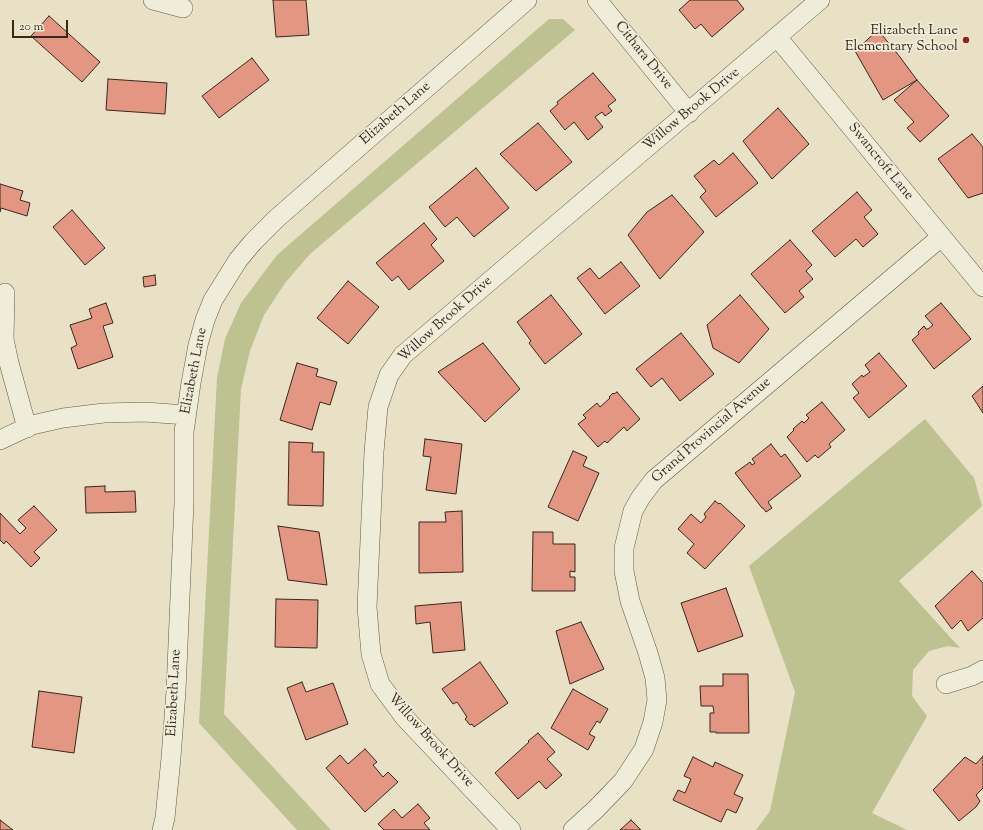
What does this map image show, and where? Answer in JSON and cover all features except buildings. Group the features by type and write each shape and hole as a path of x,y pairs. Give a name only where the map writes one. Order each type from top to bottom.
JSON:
{"street":[{"path":"153,0 183,8"},
{"name":"Elizabeth Lane","path":"162,830 165,818 176,691 184,503 184,432 198,345 205,320 213,300 226,277 253,242 305,192 527,0"},
{"name":"Cithara Drive","path":"597,0 689,113"},
{"name":"Willow Brook Drive","path":"511,830 405,718 380,684 371,654 367,607 374,452 378,407 389,375 403,355 820,0"},
{"name":"Swancroft Lane","path":"777,37 940,237 983,287"},
{"name":"Grand Provincial Avenue","path":"573,830 623,781 644,749 653,722 657,700 655,678 630,601 624,571 624,548 633,511 641,497 654,480 940,237"},
{"path":"5,293 4,339 27,428"},
{"path":"0,440 32,425 63,418 104,413 145,412 186,415"},
{"path":"946,684 972,676 983,670"}],"green space":[{"path":"549,19 563,19 575,30 310,254 285,283 264,315 250,351 241,389 224,714 331,830 297,830 199,723 217,378 225,339 241,303 277,255"},
{"path":"925,419 974,478 982,506 899,581 960,648 948,646 929,651 913,670 912,696 927,716 872,813 907,830 756,830 770,811 795,692 749,566"}],"place":[{"name":"Elizabeth Lane Elementary School","path":"966,40"}]}
